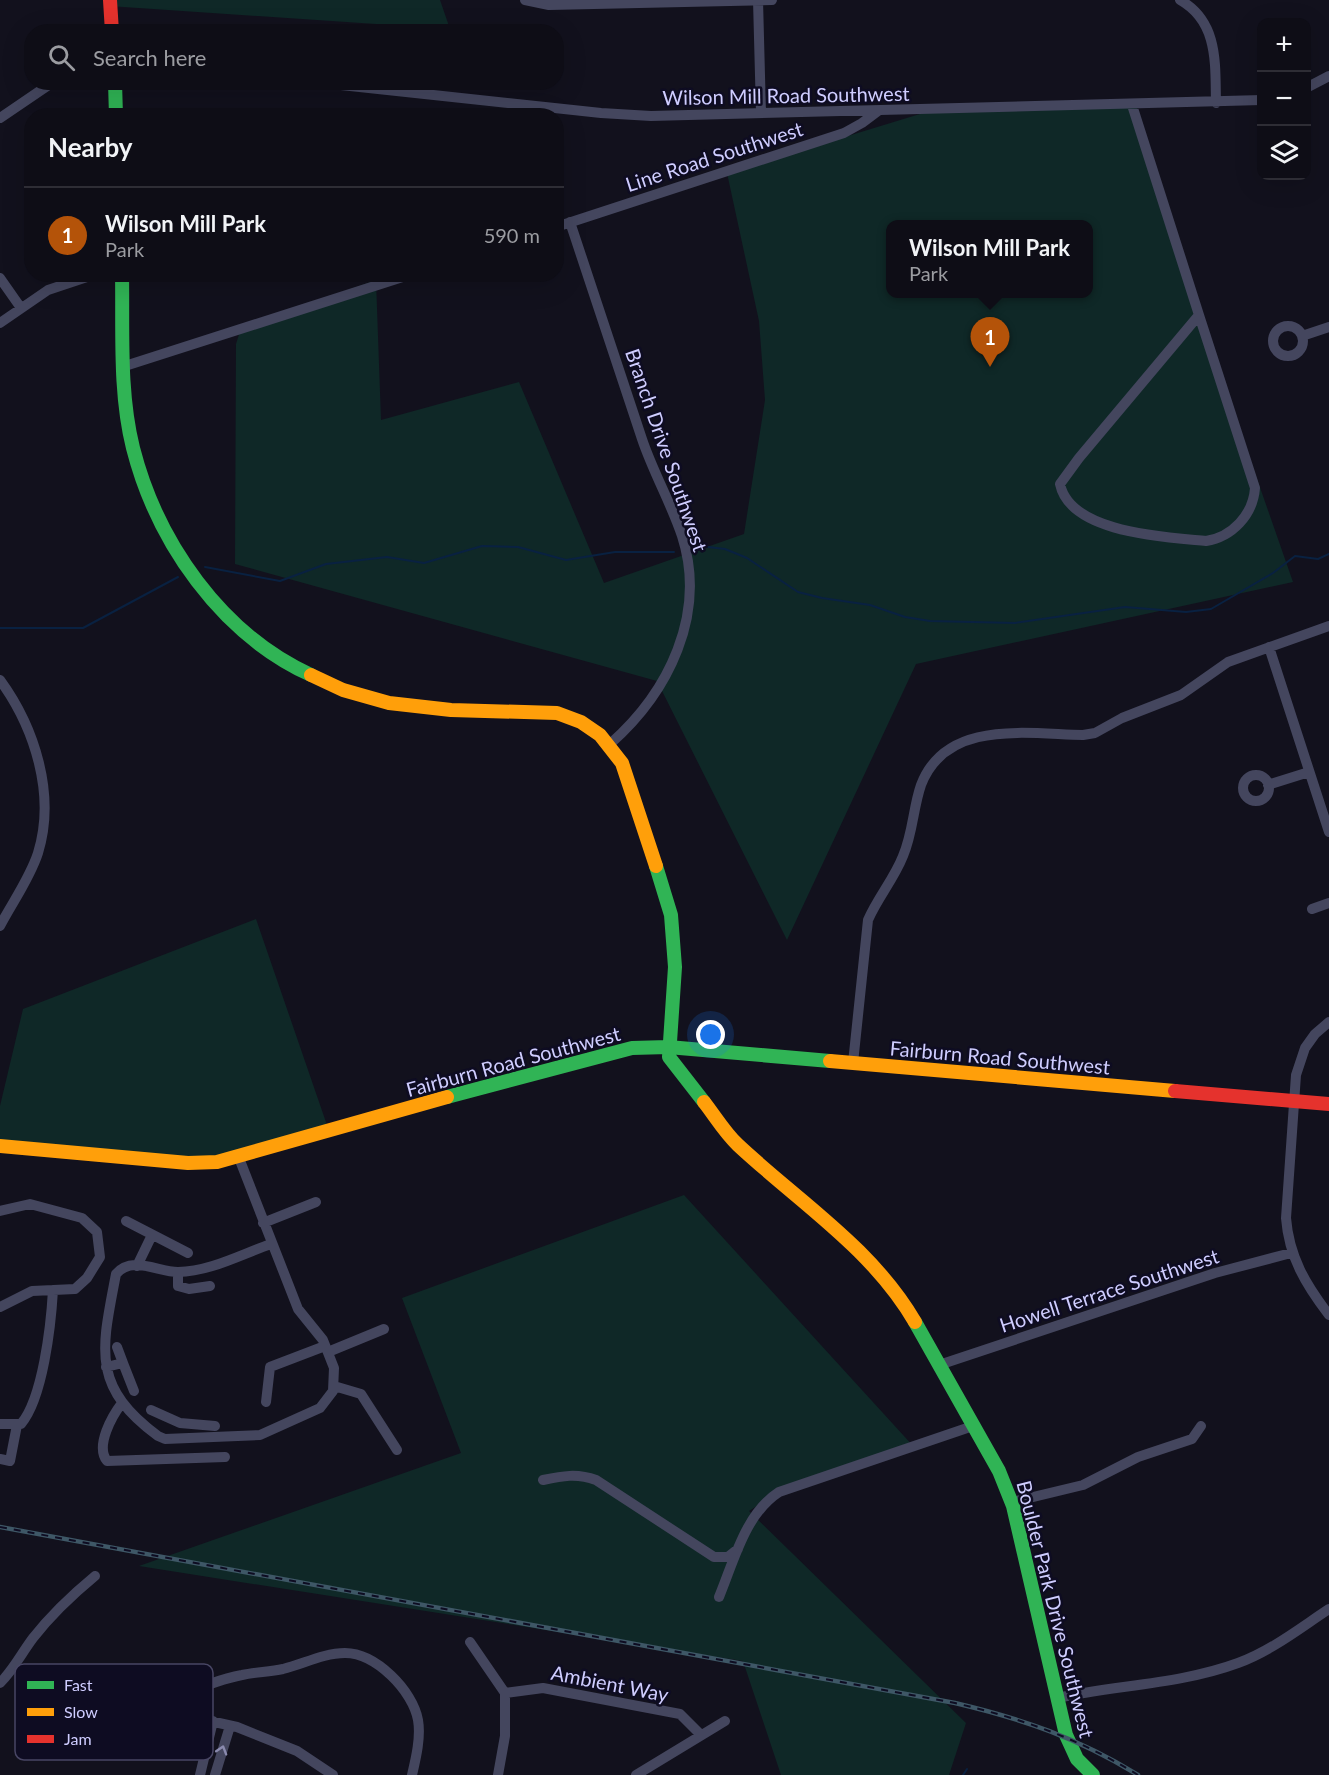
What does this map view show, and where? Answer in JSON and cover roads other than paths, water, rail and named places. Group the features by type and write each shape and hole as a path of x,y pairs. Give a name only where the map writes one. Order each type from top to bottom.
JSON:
{"street":[{"path":"110,0 112,24"},
{"path":"525,0 549,5 772,0"},
{"path":"758,0 761,113"},
{"path":"1180,0 1194,9 1209,31 1214,50 1216,103"},
{"path":"1311,85 1329,76"},
{"path":"0,118 41,90"},
{"path":"115,90 116,108"},
{"name":"Wilson Mill Road Southwest","path":"387,90 555,108"},
{"name":"Wilson Mill Road Southwest","path":"564,109 651,116 1257,100"},
{"path":"1132,105 1255,488 1254,500 1231,533 1219,539 1206,541 1120,529 1086,516 1067,501 1060,484 1078,458 1199,315"},
{"name":"Line Road Southwest","path":"564,224 844,133 878,111"},
{"name":"Branch Drive Southwest","path":"570,222 647,453 681,536 689,575 687,619 674,660 642,708 610,744"},
{"path":"0,279 21,308"},
{"path":"0,323 48,290 72,282"},
{"name":"Boulder Park Drive Southwest","path":"122,282 125,366 133,445 156,514 175,550 201,588 225,615 251,638 313,676 364,697 418,707 557,713 586,724 610,744 628,774 671,915 675,968 668,1047 674,1066 736,1143 845,1237 879,1272 908,1311 999,1471 1012,1502 1057,1698 1071,1748 1093,1775"},
{"path":"125,366 387,282"},
{"path":"1302,336 1329,327"},
{"path":"853,1063 868,920 876,901 903,857 921,786 940,757 960,742 983,735 1095,733 1122,718 1181,695 1227,662 1329,626"},
{"path":"1269,647 1329,832"},
{"path":"0,680 30,733 40,769 46,810 38,854 0,926"},
{"path":"1268,785 1309,772"},
{"path":"1312,909 1329,903"},
{"path":"1329,1022 1315,1034 1305,1048 1296,1075 1286,1218 1291,1253 1313,1295 1329,1315"},
{"name":"Fairburn Road Southwest","path":"0,1146 188,1163 217,1162 238,1158 591,1057 632,1048 668,1047 1329,1104"},
{"path":"238,1158 298,1309 316,1329 326,1349 333,1368 334,1386 329,1398 320,1408 260,1436 181,1439 158,1436 136,1420 122,1403 106,1367 104,1351 116,1274 121,1268 137,1266 178,1272 210,1266 271,1244"},
{"path":"264,1223 316,1202"},
{"path":"0,1211 30,1204 82,1218 97,1232 100,1257 87,1278 75,1288 32,1291 0,1307"},
{"path":"126,1221 189,1253"},
{"path":"137,1266 152,1235"},
{"name":"Howell Terrace Southwest","path":"939,1365 1215,1273 1291,1253"},
{"path":"178,1272 178,1286 189,1288 210,1286"},
{"path":"0,1424 21,1424 31,1413 51,1326 53,1290"},
{"path":"266,1402 270,1367 384,1329"},
{"path":"117,1347 134,1391"},
{"path":"106,1367 123,1364"},
{"path":"334,1386 361,1395 397,1450"},
{"path":"122,1403 110,1418 103,1451 107,1461 167,1461 176,1456 225,1457"},
{"path":"151,1410 184,1423 215,1426"},
{"path":"176,1456 184,1423"},
{"path":"0,1459 10,1461 17,1425"},
{"path":"719,1597 740,1546 760,1508 779,1492 973,1426"},
{"path":"1012,1502 1083,1485 1138,1457 1192,1439 1201,1426"},
{"path":"543,1480 566,1475 583,1475 596,1480 714,1557 728,1557 740,1546"},
{"path":"18,1664 32,1640 57,1611 95,1576"},
{"path":"1057,1698 1198,1674 1239,1663 1276,1645 1329,1609"},
{"path":"470,1642 505,1693 505,1736 498,1775"},
{"path":"213,1683 284,1669 331,1654 355,1654 380,1667 401,1684 412,1702 418,1719 419,1732 412,1775"},
{"path":"0,1683 15,1668"},
{"name":"Ambient Way","path":"505,1693 543,1688 680,1714 701,1735"},
{"path":"213,1721 297,1750 333,1775"},
{"path":"636,1775 725,1721"},
{"path":"215,1775 230,1725"},
{"path":"200,1775 204,1760"}],"waterway":[{"path":"205,567 280,581 326,564 387,557 424,563 482,546 518,547 566,560 615,552 674,552"},
{"path":"700,546 725,549 747,558 798,592 822,598 870,605 905,617 930,621 1015,623 1125,607 1186,612 1211,609 1273,573 1295,556 1318,559 1329,554"},
{"path":"0,628 83,628 178,577"},
{"path":"963,1775 967,1769"}],"railway":[{"path":"0,1527 955,1703 1050,1731 1094,1750 1138,1775"}],"place":[{"name":"Wilson Mill Park","path":"990,367"}]}
